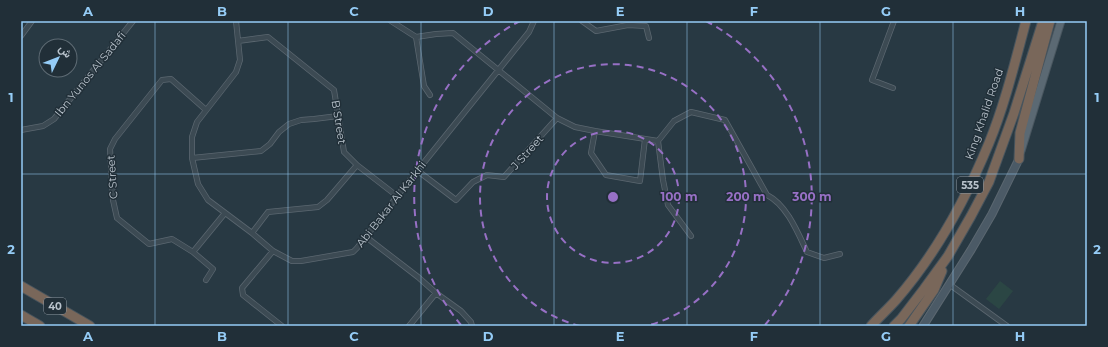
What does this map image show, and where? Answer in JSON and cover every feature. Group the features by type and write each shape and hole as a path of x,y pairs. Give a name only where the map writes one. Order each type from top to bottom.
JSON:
{"highway":[{"name":"King Khalid Road","path":"871,326 896,299 935,248 963,200 989,143 1007,91 1026,21"},
{"name":"535","path":"894,326 924,290 948,256 989,182 1014,113 1043,21"},
{"path":"1019,159 1020,133 1050,21"},
{"path":"909,326 934,290 948,256"},
{"name":"40","path":"21,286 90,326"},
{"name":"40","path":"21,315 40,326"}],"main road":[{"path":"1019,159 1062,21"}],"street":[{"path":"21,36 32,21"},
{"name":"Ibn Yunos Al Sadafi","path":"21,130 43,126 54,118 133,21"},
{"name":"Abi Bakar Al Karkhi","path":"236,21 240,60 236,72 206,110 198,122 192,137 192,158 198,184 208,200 252,233 272,251 292,261 353,252 529,32 534,21"},
{"path":"391,21 416,37 453,33 557,118 576,127 658,141"},
{"path":"582,21 596,31 628,23 646,26 649,38"},
{"path":"893,88 872,80 894,21"},
{"name":"B Street","path":"238,41 268,37 334,90 344,152 397,196"},
{"path":"416,37 424,86 430,95"},
{"name":"C Street","path":"206,110 171,79 162,80 115,139 110,149 113,200 118,218 149,244 172,239 193,252 214,269 206,280"},
{"path":"691,236 668,205 658,141 674,120 691,112 725,120 767,195 774,199 783,209 795,227 807,252 824,258 840,254"},
{"path":"192,158 261,151 270,144 279,132 289,124 301,120 338,116"},
{"name":"J Street","path":"418,171 456,200 473,182 487,175 504,177 557,118"},
{"path":"595,131 591,153 606,175 640,181 645,139"},
{"path":"923,326 992,214 1019,159"},
{"path":"252,233 268,212 318,207 327,200 358,165"},
{"path":"193,252 224,213"},
{"path":"366,237 461,311 471,322 472,326"},
{"path":"272,251 242,288 243,295 282,326"},
{"path":"949,284 1008,326"},
{"path":"410,326 436,293"}],"green space":[{"path":"1000,281 1013,291 999,309 986,299"}]}
